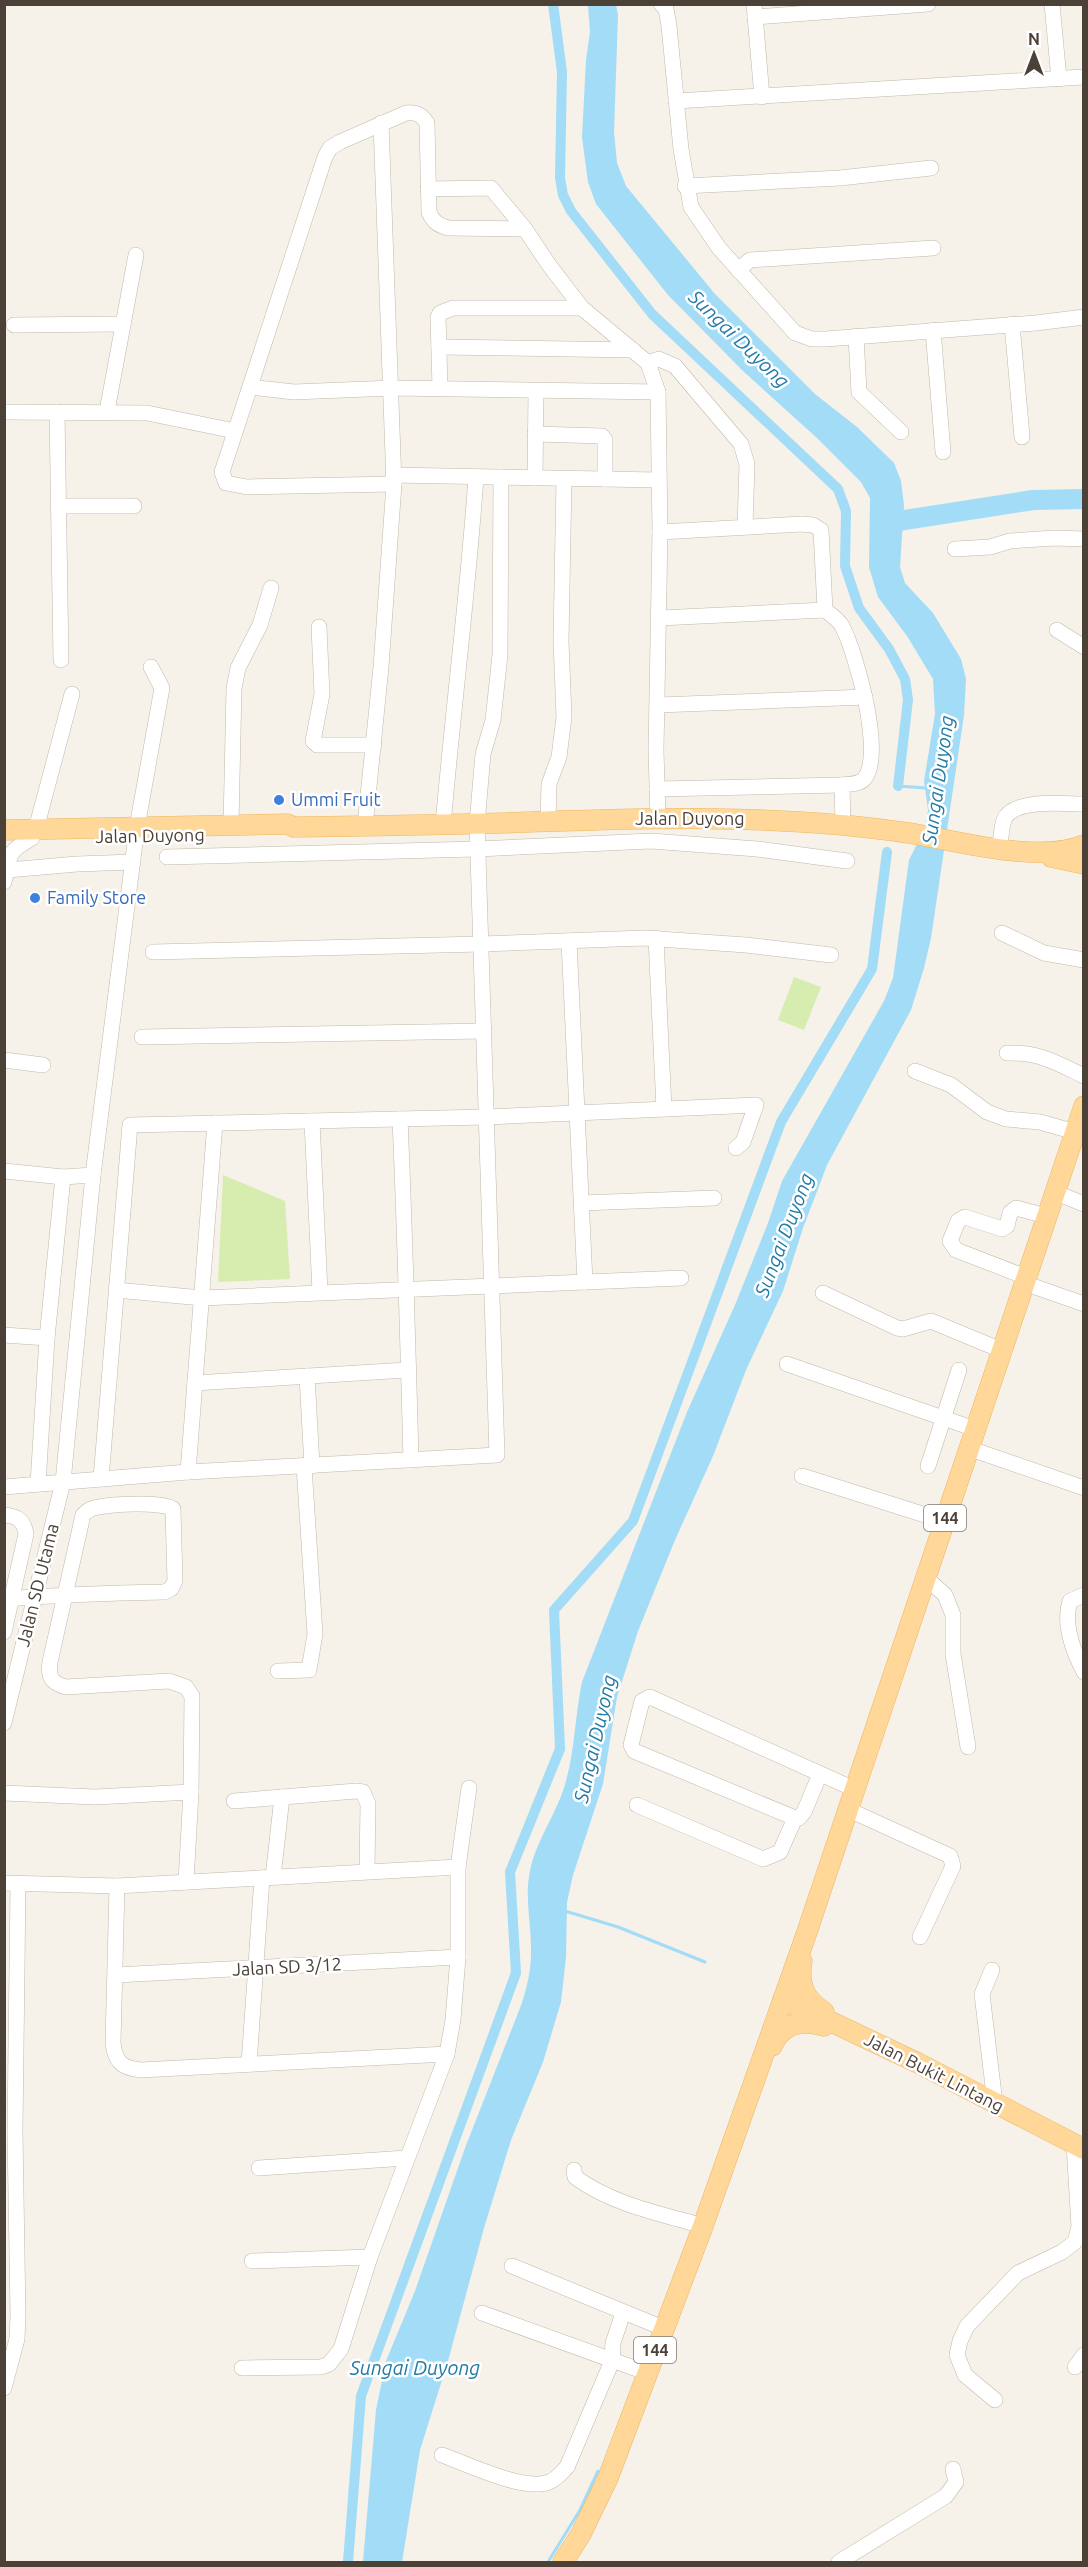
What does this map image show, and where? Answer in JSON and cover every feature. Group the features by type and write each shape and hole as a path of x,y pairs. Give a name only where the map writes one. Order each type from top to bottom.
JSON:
{"main road":[{"name":"Jalan Duyong","path":"4,839 34,834 231,825 287,824 294,827 443,825 658,818 776,820 843,824 1009,849 1059,852 1083,845"},
{"name":"Jalan Duyong","path":"137,831 286,833 294,827"},
{"name":"Jalan Duyong","path":"4,830 34,834"},
{"path":"1009,849 1083,864"},
{"name":"144","path":"563,2562 594,2510 703,2226 807,1932 1083,1106"},
{"path":"807,1932 800,1975 807,1998 821,2010 878,2044"},
{"name":"Jalan Bukit Lintang","path":"783,1999 878,2044 1079,2146"},
{"path":"745,2105 777,2036 797,2022 811,2022 878,2044"}],"street":[{"path":"661,4 666,9 669,26 685,186 691,207 700,223 738,270 795,333 812,339 1083,317"},
{"path":"762,96 754,11 928,4"},
{"path":"1052,4 1059,79"},
{"path":"676,101 1083,77"},
{"path":"525,229 448,228 432,219 429,212 427,123 422,116 414,112 406,112 330,148 325,157 235,431 222,478 226,483 235,486 476,477 659,480"},
{"path":"365,826 374,745 394,479 381,123"},
{"path":"685,186 840,178 931,168"},
{"path":"428,189 491,188 525,229 582,308 648,363 658,392 660,532 658,818"},
{"path":"738,270 750,260 933,248"},
{"path":"107,411 136,255"},
{"path":"440,388 438,317 446,310 582,308"},
{"path":"14,325 123,324"},
{"path":"1012,324 1022,437"},
{"path":"933,330 943,452"},
{"path":"856,336 859,392 901,432"},
{"path":"439,347 633,350"},
{"path":"648,363 659,359 675,366 741,444 747,464 745,527"},
{"path":"250,387 294,392 392,388 658,392"},
{"path":"534,478 536,391"},
{"path":"4,412 147,413 235,431"},
{"path":"57,412 61,660"},
{"path":"535,434 602,436 605,440 605,479"},
{"path":"443,825 458,662 469,577 476,477"},
{"path":"4,1487 188,1472 497,1455 477,824 483,754 493,720 500,655 501,477"},
{"path":"548,821 549,784 559,757 564,717 561,641 564,479"},
{"path":"59,506 134,506"},
{"path":"657,789 856,784 865,778 870,766 870,729 855,656 840,624 825,610 821,530 813,525 802,524 660,532"},
{"path":"955,549 990,547 1010,541 1055,537 1083,538"},
{"path":"231,825 235,678 260,625 271,588"},
{"path":"660,618 825,610"},
{"path":"320,627 322,694 313,741 317,745 374,745"},
{"path":"1057,630 1083,647"},
{"name":"Jalan SD Utama","path":"4,1723 63,1482 93,1175 137,831 162,688 151,667"},
{"path":"72,694 34,834 14,848 9,855 6,876 77,864 133,862"},
{"path":"658,705 865,697"},
{"path":"842,785 843,824"},
{"path":"1009,849 1004,819 1016,807 1083,804"},
{"path":"167,857 477,849 651,841 757,849 847,861"},
{"path":"1002,933 1044,953 1083,960"},
{"path":"153,952 656,938 831,955"},
{"path":"656,938 664,1110"},
{"path":"569,941 585,1282"},
{"path":"142,1037 484,1031"},
{"path":"1007,1053 1024,1053 1048,1058 1083,1076"},
{"path":"4,1060 44,1065"},
{"path":"915,1071 951,1085 987,1112 1006,1119 1040,1122 1075,1132"},
{"path":"100,1479 130,1125 487,1117 756,1106 743,1142 736,1148"},
{"path":"400,1119 408,1289 407,1370 411,1460"},
{"path":"312,1121 321,1293"},
{"path":"188,1472 216,1123"},
{"path":"4,1172 63,1177 93,1175"},
{"path":"38,1484 48,1338 63,1177"},
{"path":"1054,1192 1083,1204"},
{"path":"582,1203 714,1198"},
{"path":"1046,1216 1016,1208 1010,1213 1007,1226 1002,1229 964,1217 958,1221 950,1241 956,1250 1083,1304"},
{"path":"116,1290 202,1298 681,1278"},
{"path":"823,1293 897,1328 903,1329 931,1321 1001,1350"},
{"path":"4,1335 48,1338"},
{"path":"787,1364 944,1419 972,1438 1083,1488"},
{"path":"195,1383 407,1370"},
{"path":"928,1466 959,1370"},
{"path":"278,1671 309,1670 314,1647 307,1376"},
{"path":"802,1476 944,1521"},
{"path":"8,1599 36,1597 64,1596 164,1592 171,1589 175,1581 173,1509 157,1504 113,1506 88,1510 83,1515 64,1596 50,1662 50,1679 56,1684 66,1686 169,1681 186,1687 192,1696 194,1707 186,1882"},
{"path":"4,1515 17,1517 22,1521 26,1534 8,1599 4,1632"},
{"path":"925,1577 945,1595 954,1615 953,1654 968,1747"},
{"path":"1083,1594 1070,1601 1066,1614 1076,1657 1083,1672"},
{"path":"820,1774 804,1812 799,1818 795,1818 634,1751 631,1746 643,1698 650,1697 854,1789"},
{"path":"242,2368 321,2367 329,2364 341,2349 370,2257 447,2054 453,2020 458,1957 458,1867 469,1788"},
{"path":"4,1793 95,1797 191,1792"},
{"path":"234,1801 363,1792 368,1804 367,1871"},
{"path":"249,2064 256,1969 282,1797"},
{"path":"637,1805 763,1859 780,1852 795,1818"},
{"path":"847,1809 950,1856 953,1860 954,1866 920,1937"},
{"path":"4,2388 16,2339 18,2316 11,1884 117,1886 458,1867"},
{"path":"117,1886 113,2043 117,2060 122,2066 141,2070 447,2054"},
{"name":"Jalan SD 3/12","path":"116,1975 458,1957"},
{"path":"992,1970 982,1994 995,2103"},
{"path":"995,2400 965,2374 957,2355 960,2342 967,2326 1018,2273 1062,2252 1076,2242 1080,2227 1079,2146"},
{"path":"259,2168 406,2158"},
{"path":"574,2170 575,2177 588,2187 641,2208 703,2226"},
{"path":"252,2261 370,2257"},
{"path":"512,2266 663,2328"},
{"path":"482,2313 648,2373"},
{"path":"442,2455 523,2483 547,2483 557,2478 567,2467 612,2361 614,2343 623,2313"},
{"path":"839,2562 946,2496 956,2482 953,2469"}],"green space":[{"path":"794,977 821,987 804,1030 778,1020"},
{"path":"223,1175 285,1201 290,1279 218,1282"}],"water":[{"name":"Sungai Duyong","path":"588,5 616,5 618,15 614,132 617,163 626,186 715,294 815,394 857,427 894,463 901,481 904,505 900,567 905,583 933,613 961,659 966,679 964,715 931,938 911,1010 827,1165 803,1228 783,1291 746,1370 713,1456 675,1540 638,1631 617,1697 603,1784 573,1875 567,1902 566,1957 561,2002 543,2062 511,2140 420,2450 402,2562 363,2562 376,2410 386,2361 415,2291 465,2148 524,1997 531,1960 528,1881 537,1848 566,1781 582,1682 687,1412 735,1305 782,1181 884,1001 893,978 909,860 926,826 928,810 924,781 935,714 933,679 907,636 878,597 869,567 870,498 861,482 817,438 743,371 668,295 596,204 588,182 582,137 586,60 590,32"}],"waterway":[{"path":"553,4 562,72 560,178 563,195 571,211 652,314 838,489 846,511 845,566 859,608 889,649 905,679 908,700 898,786"},
{"path":"885,523 1033,500 1084,499"},
{"path":"898,786 926,788"},
{"path":"348,2562 361,2396 516,1973 510,1872 560,1749 554,1610 633,1521 781,1122 872,969 887,852"},
{"path":"565,1911 618,1927 705,1962"},
{"path":"548,2562 580,2510 598,2471"}],"place":[{"name":"Ummi Fruit","path":"279,800"},
{"name":"Family Store","path":"35,898"}]}
